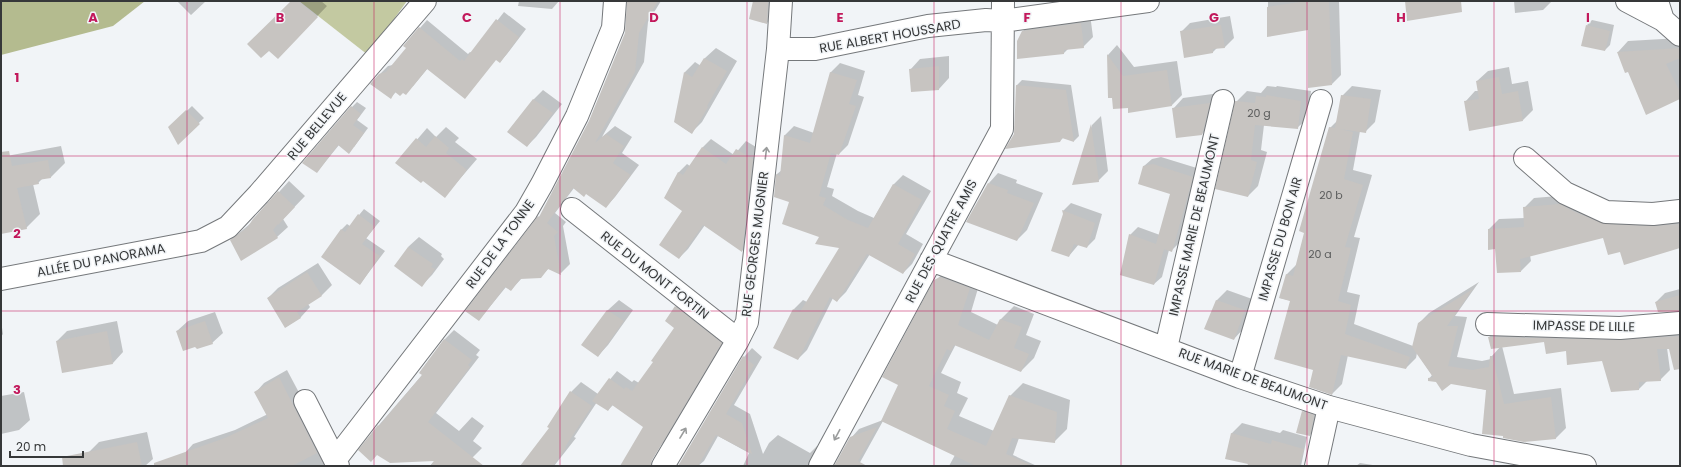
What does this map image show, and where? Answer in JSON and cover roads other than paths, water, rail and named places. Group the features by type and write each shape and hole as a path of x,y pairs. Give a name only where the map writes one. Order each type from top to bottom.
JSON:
{"street":[{"name":"RUE BELLEVUE","path":"201,240 228,227 239,216 425,1"},
{"name":"RUE DE LA TONNE","path":"336,463 526,212 577,116 613,28 615,1"},
{"name":"RUE GEORGES MUGNIER","path":"663,466 738,340 747,322 778,49 781,1"},
{"name":"RUE ALBERT HOUSSARD","path":"778,49 815,49 928,26 986,20 1003,11 1148,1"},
{"path":"1627,1 1660,11 1680,35"},
{"name":"RUE DES QUATRE AMIS","path":"820,466 1002,129 1003,11"},
{"name":"IMPASSE MARIE DE BEAUMONT","path":"1166,348 1223,101"},
{"name":"IMPASSE DU BON AIR","path":"1240,377 1321,101"},
{"path":"1524,158 1565,194 1606,212 1653,214 1680,211"},
{"name":"RUE DU MONT FORTIN","path":"572,209 738,340"},
{"name":"ALLÉE DU PANORAMA","path":"1,279 201,240"},
{"name":"RUE MARIE DE BEAUMONT","path":"931,260 1240,377 1329,407 1471,445 1585,466"},
{"name":"IMPASSE DE LILLE","path":"1487,324 1620,328 1680,323"},
{"path":"305,401 336,463"},
{"path":"1316,466 1329,407"}]}
